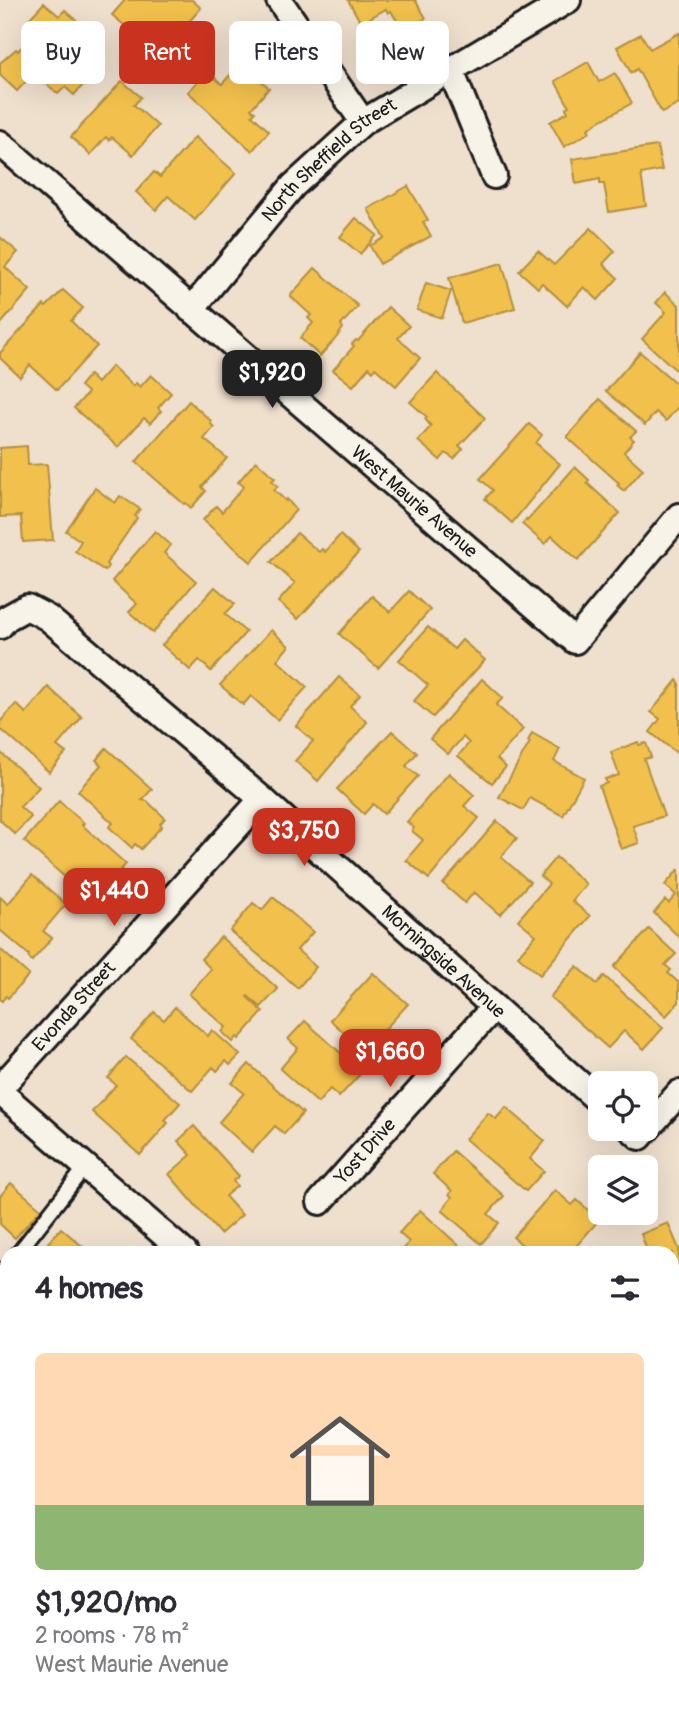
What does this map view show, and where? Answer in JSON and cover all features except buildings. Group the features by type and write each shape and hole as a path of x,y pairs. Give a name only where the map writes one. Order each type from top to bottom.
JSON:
{"street":[{"path":"279,0 363,122"},
{"name":"North Sheffield Street","path":"191,310 293,186 363,122 568,0"},
{"path":"451,71 494,176"},
{"name":"West Maurie Avenue","path":"0,143 575,641 679,516"},
{"name":"Morningside Avenue","path":"0,626 7,618 27,607 48,618 262,799 588,1091"},
{"name":"Evonda Street","path":"0,1090 262,799"},
{"name":"Yost Drive","path":"320,1202 494,1007"},
{"path":"0,1090 177,1246"},
{"path":"658,1112 679,1093"}],"lane":[{"path":"23,1246 86,1166"}]}
